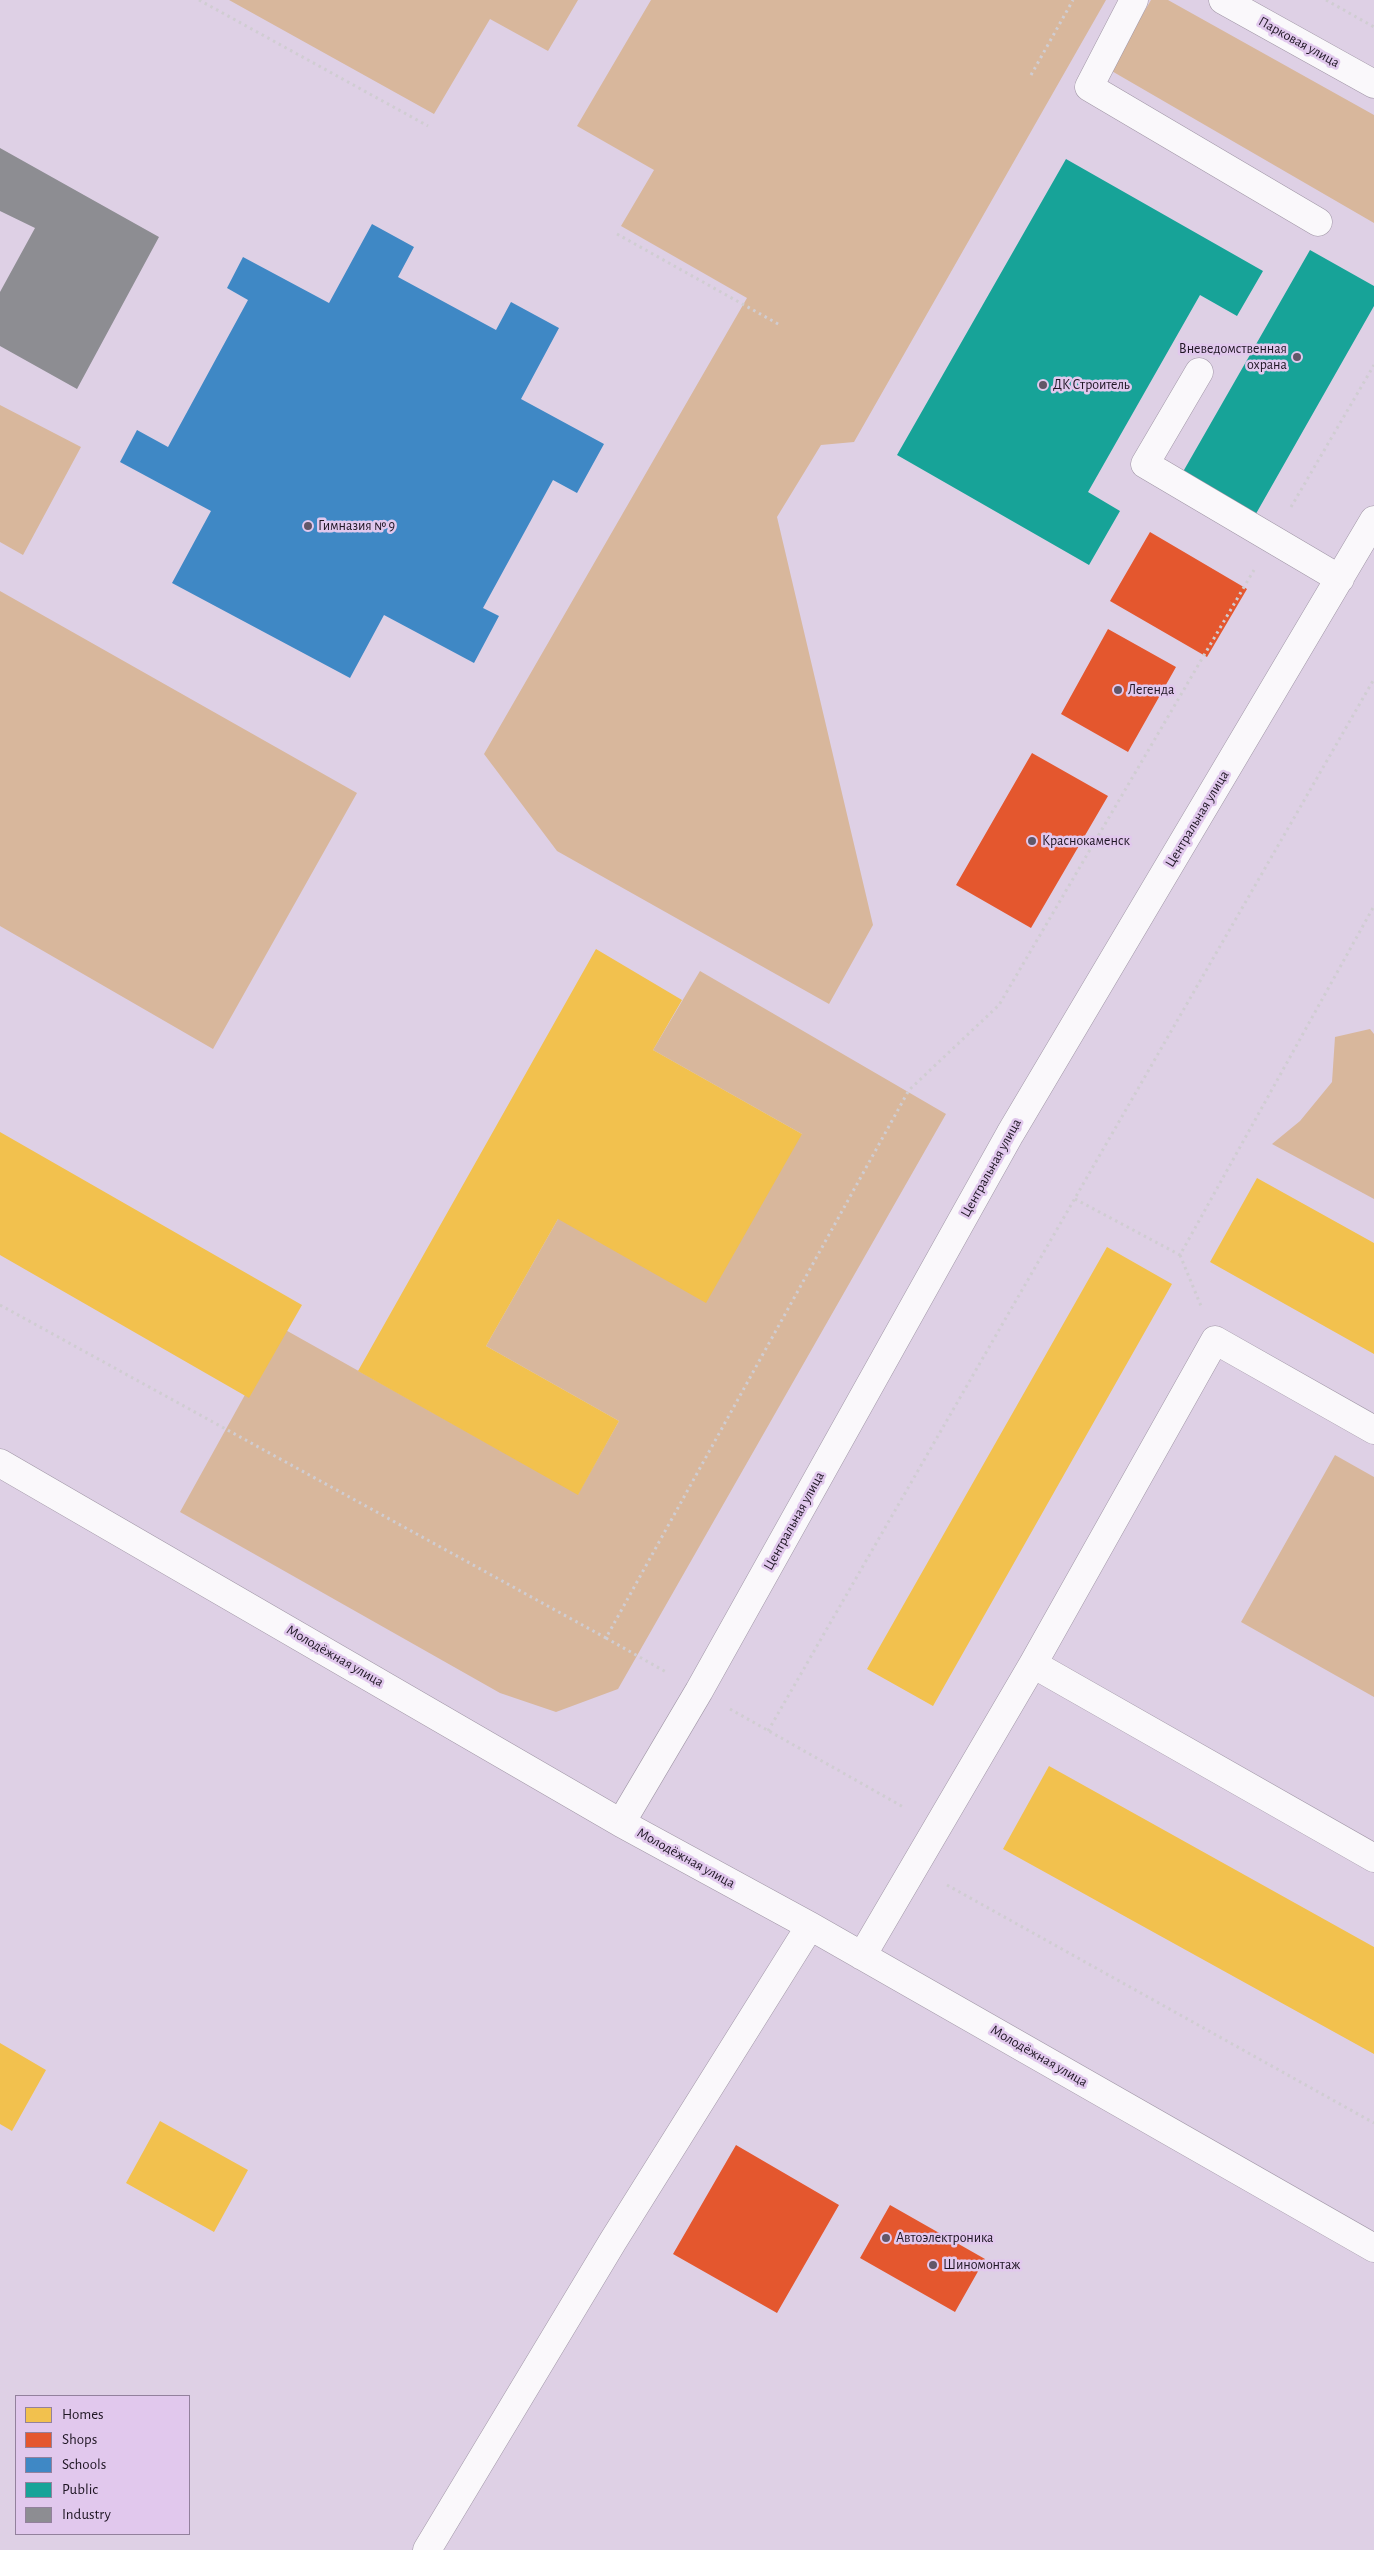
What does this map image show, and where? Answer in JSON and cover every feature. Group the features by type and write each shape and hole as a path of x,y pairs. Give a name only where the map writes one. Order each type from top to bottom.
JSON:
{"street":[{"path":"1134,0 1089,87 1318,222"},
{"name":"Парковая улица","path":"1223,0 1374,84"},
{"path":"1199,372 1145,464 1340,579"},
{"name":"Центральная улица","path":"621,1823 699,1691 1010,1134 1374,520"},
{"path":"862,1956 1033,1664 1215,1340 1374,1430"},
{"name":"Молодёжная улица","path":"0,1463 621,1823 810,1926 1374,2248"},
{"path":"1033,1664 1374,1858"},
{"path":"427,2550 613,2241 810,1926"}],"path":[{"path":"199,0 428,126"},
{"path":"1031,75 1073,0"},
{"path":"1326,0 1374,27"},
{"path":"616,234 780,325"},
{"path":"1289,510 1374,365"},
{"path":"606,1638 909,1090 999,1004 1259,561"},
{"path":"768,1731 1374,679"},
{"path":"1180,1255 1374,906"},
{"path":"1075,1199 1180,1255 1215,1340"},
{"path":"0,1305 606,1638 937,1828"},
{"path":"915,1867 1374,2123"}],"shaded area":[{"path":"229,0 578,0 548,51 490,19 434,114"},
{"path":"651,0 1106,0 854,442 821,445 777,517 873,925 829,1004 557,851 484,754 747,298 621,226 654,170 577,126"},
{"path":"1151,0 1168,0 1374,115 1374,223 1110,70"},
{"path":"0,405 81,447 23,555 0,542"},
{"path":"0,591 357,793 213,1049 0,926"},
{"path":"700,971 946,1114 618,1689 556,1712 500,1693 180,1512 282,1328 578,1494 619,1421 486,1346 558,1219 802,1134 653,1050"},
{"path":"1370,1029 1374,1034 1374,1199 1272,1144 1300,1121 1332,1082 1335,1037"},
{"path":"1335,1455 1374,1477 1374,1697 1241,1622"}],"building: Homes":[{"path":"596,949 682,1000 653,1050 802,1134 706,1303 558,1219 486,1346 619,1421 578,1495 358,1371"},
{"path":"0,1132 302,1305 249,1398 0,1255"},
{"path":"1257,1178 1374,1243 1374,1354 1210,1262"},
{"path":"1107,1247 1172,1284 933,1706 867,1669"},
{"path":"1049,1766 1374,1947 1374,2054 1003,1849"},
{"path":"0,2043 46,2070 12,2131 0,2124"},
{"path":"160,2121 248,2170 214,2232 126,2183"}],"building: Shops":[{"name":"Легенда","path":"1150,532 1247,589 1207,657 1110,601"},
{"name":"Легенда","path":"1108,629 1176,667 1128,752 1061,714"},
{"name":"Краснокаменск","path":"1032,753 1108,796 1031,928 956,885"},
{"path":"736,2145 839,2205 777,2313 673,2254"},
{"name":"Шиномонтаж","path":"890,2205 985,2259 955,2312 860,2258"}],"building: Schools":[{"path":"372,224 414,247 398,277 496,330 511,302 559,328 521,399 604,444 577,493 553,480 483,608 499,616 474,663 384,615 350,678 172,583 211,511 120,462 137,430 168,447 248,300 227,288 243,257 329,303"}],"building: Public":[{"name":"ДК Строитель","path":"1066,159 1263,271 1237,316 1200,295 1088,492 1120,511 1089,565 897,455"},
{"name":"Вневедомственная охрана","path":"1310,250 1374,286 1374,306 1253,519 1180,477"}],"building: Industry":[{"path":"0,148 159,237 77,389 0,346 0,292 35,228 0,211"}],"place":[{"name":"Вневедомственная охрана","path":"1297,357"},
{"name":"ДК Строитель","path":"1043,385"},
{"name":"Гимназия № 9","path":"308,526"},
{"name":"Легенда","path":"1118,690"},
{"name":"Краснокаменск","path":"1032,841"},
{"name":"Автоэлектроника","path":"886,2238"},
{"name":"Шиномонтаж","path":"933,2265"}]}
